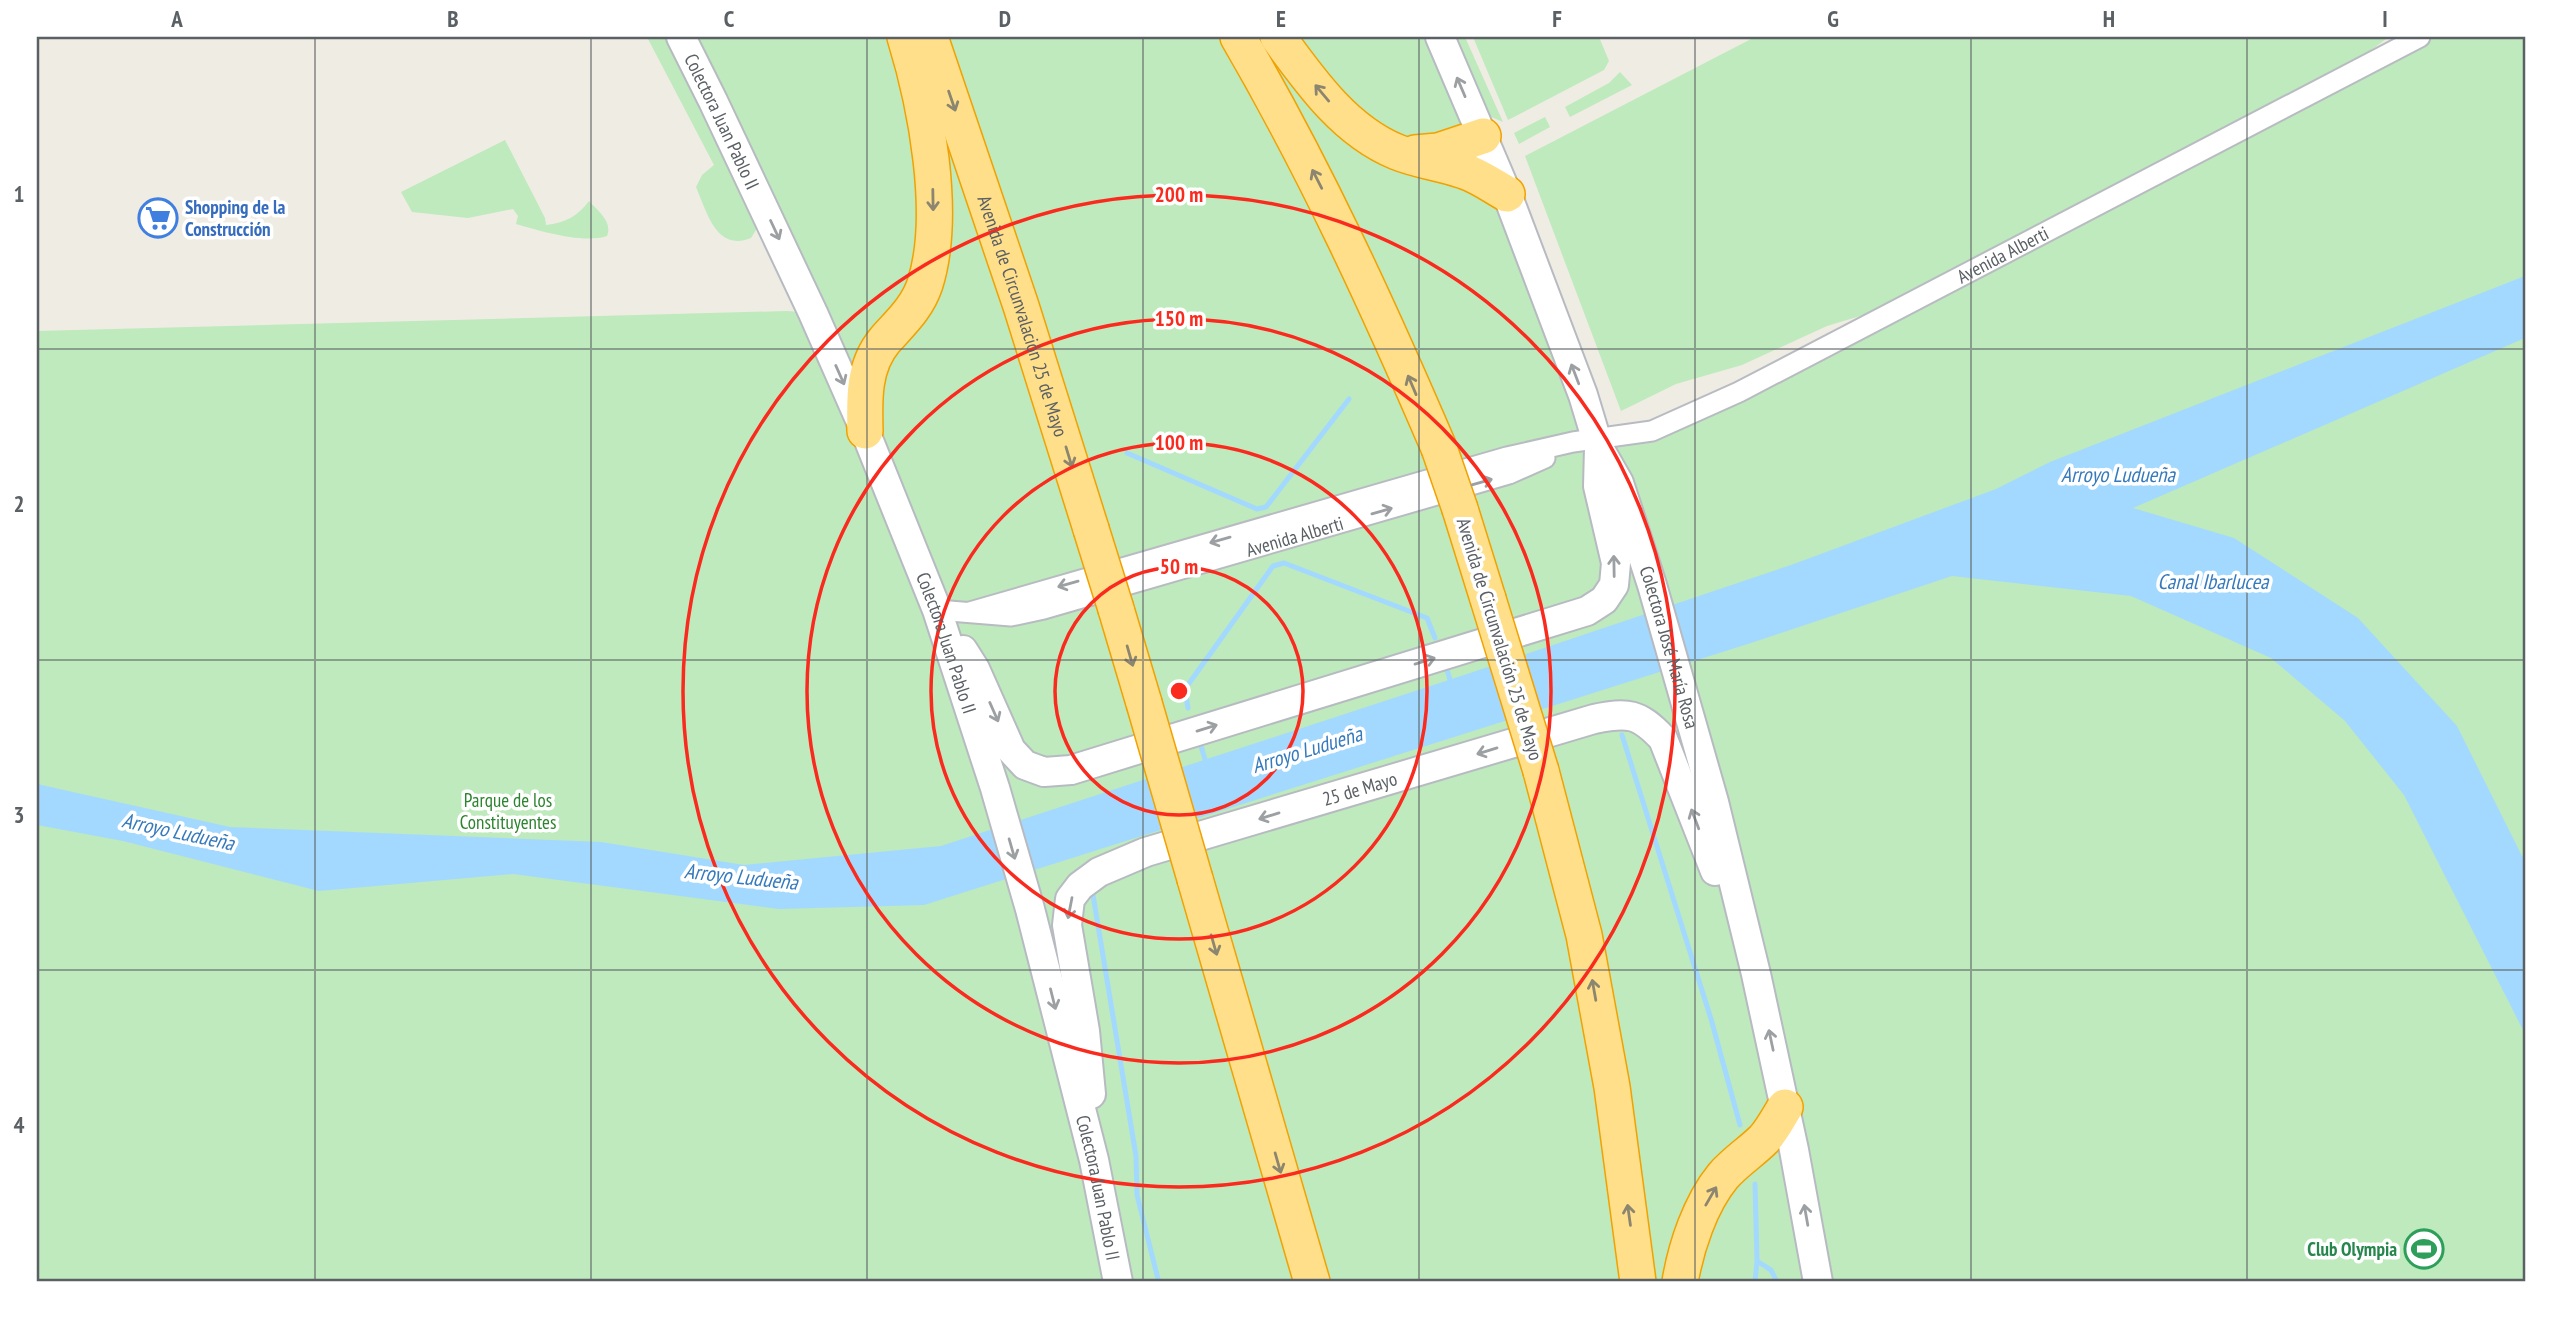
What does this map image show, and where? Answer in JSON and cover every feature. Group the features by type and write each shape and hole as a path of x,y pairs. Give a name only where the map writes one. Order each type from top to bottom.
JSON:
{"highway":[{"path":"865,431 864,396 867,374 884,342 913,311 925,285 931,257 933,200 928,142 917,76 905,37"},
{"name":"Avenida de Circunvalación 25 de Mayo","path":"930,37 1021,306 1116,609 1312,1282"},
{"name":"Avenida de Circunvalación 25 de Mayo","path":"1238,37 1289,124 1336,217 1439,448 1460,509 1541,771 1586,948 1612,1087 1638,1282"},
{"path":"1278,37 1330,102 1359,131 1398,153 1427,163 1467,171 1507,194"},
{"path":"1398,153 1438,151 1483,136"},
{"path":"1680,1282 1693,1236 1706,1204 1722,1178 1741,1157 1764,1139 1785,1107"}],"main road":[{"name":"Colectora Juan Pablo II","path":"681,37 782,244 865,431 937,610 995,788 1030,909 1094,1160 1118,1282"},
{"name":"Colectora José María Rosa","path":"1440,37 1507,194 1583,395 1590,443 1619,483 1652,584 1683,690 1756,974 1785,1107 1818,1282"},
{"path":"937,610 975,669 1011,750 1024,765 1044,772 1071,770 1587,611 1604,600 1614,585 1616,562 1590,443"},
{"name":"25 de Mayo","path":"1094,1160 1091,1094 1084,1031 1067,925 1070,899 1080,886 1099,872 1146,852 1594,719 1618,714 1636,717 1649,724 1663,739 1756,974"}],"street":[{"name":"Avenida Alberti","path":"937,610 1011,616 1058,605 1509,474 1590,443 1652,431 1739,392 2411,39"}],"green space":[{"path":"647,37 665,37 760,217 759,225 751,238 739,241 729,239 721,235 709,218 696,187 702,175 714,165"},
{"name":"Parque de los Constituyentes","path":"681,37 1440,37 1597,438 1652,431 2420,37 2525,37 2525,1282 37,1282 37,331 787,311 812,313"},
{"path":"1452,37 1465,37 1503,122 1489,116"},
{"path":"1473,37 1599,37 1609,61 1604,70 1508,120"},
{"path":"1755,37 2389,37 2353,63 1870,313 1827,326 1742,365 1676,384 1621,411 1525,156"},
{"path":"1620,72 1632,85 1570,117 1565,107 1609,83"},
{"path":"1545,117 1550,127 1519,144 1514,133"},
{"path":"505,140 545,218 546,225 570,218 589,201 606,221 607,236 574,238 526,227 516,224 518,216 513,209 468,218 412,212 401,192"}],"water":[{"name":"Arroyo Ludueña","path":"2525,276 2525,338 2133,508 2234,538 2358,618 2457,726 2525,862 2525,1034 2404,795 2345,721 2271,658 2131,596 1952,576 1754,642 924,905 779,909 513,874 319,891 123,841 37,825 37,784 230,827 601,842 744,865 941,846 1791,565 1996,489 2050,462"}],"waterway":[{"path":"1127,453 1257,509 1266,507 1349,399"},
{"path":"1188,708 1185,689 1273,566 1284,563 1427,618 1435,638"},
{"path":"1447,670 1451,683"},
{"path":"1622,735 1711,1019 1740,1125"},
{"path":"1201,746 1207,766"},
{"path":"1093,895 1136,1156 1137,1195 1158,1279"},
{"path":"1755,1184 1755,1282"},
{"path":"1757,1261 1771,1270 1777,1282"}],"place":[{"name":"Shopping de la Construcción","path":"158,218"},
{"name":"Club Olympia","path":"2424,1249"}],"water label":[{"name":"Canal Ibarlucea","path":"2213,582"}]}
